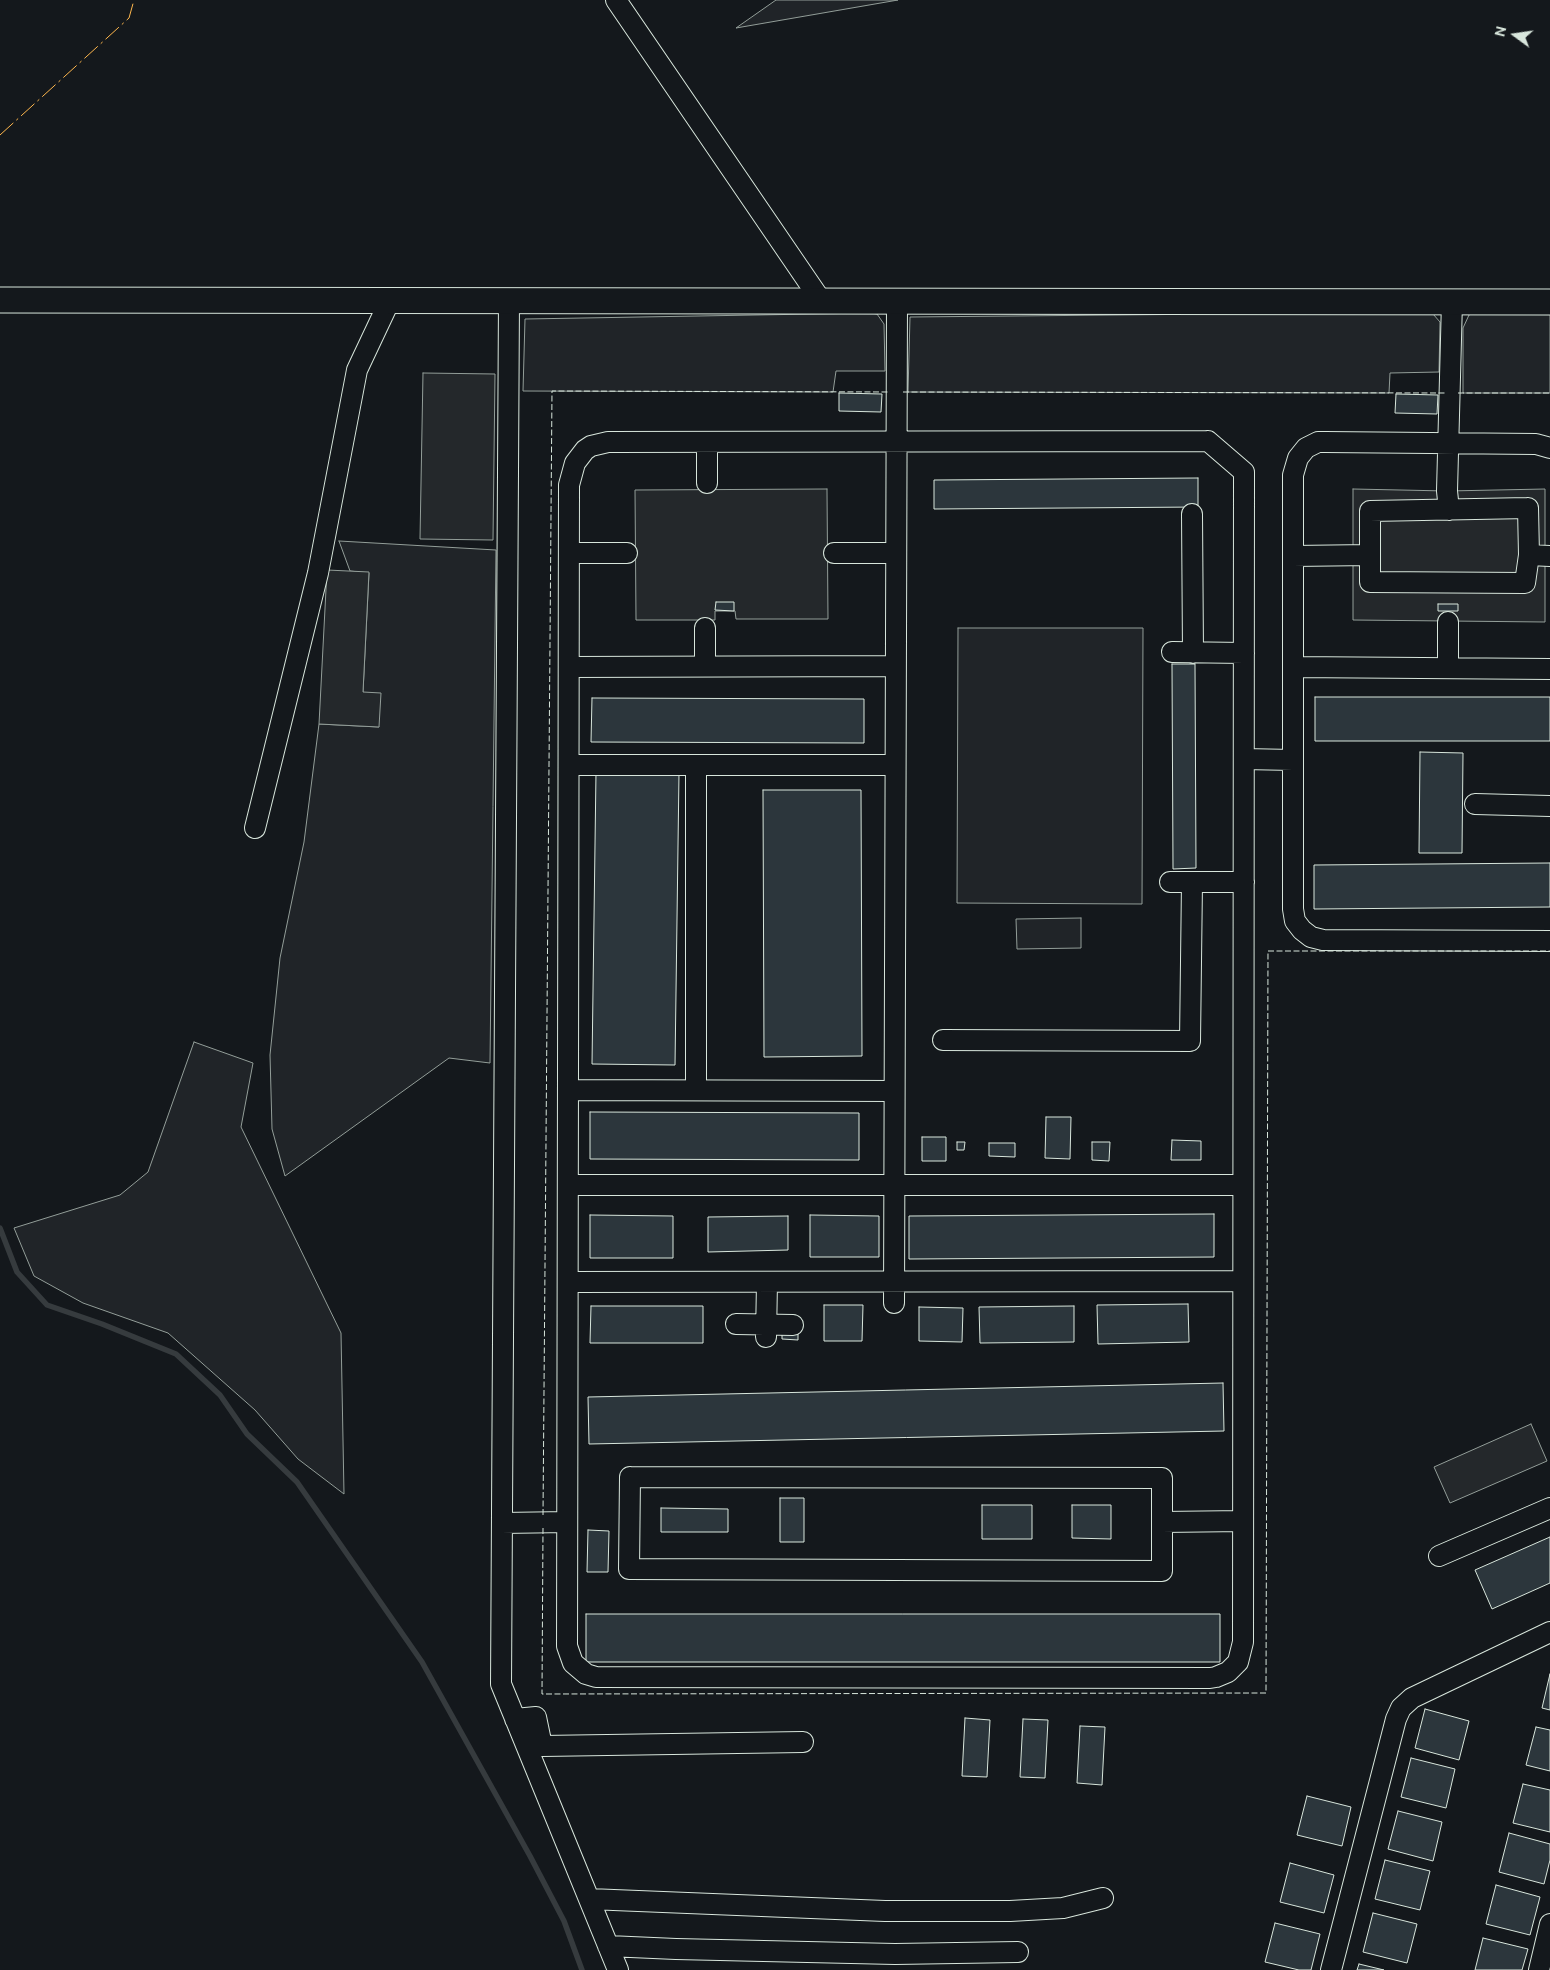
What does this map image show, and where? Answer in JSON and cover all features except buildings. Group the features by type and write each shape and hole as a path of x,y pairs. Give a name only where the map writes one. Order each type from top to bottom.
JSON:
{"main road":[{"path":"0,300 1550,302"}],"street":[{"path":"616,0 822,302"},
{"path":"255,828 318,574 357,370 390,300"},
{"path":"509,300 501,1684 618,1970"},
{"path":"894,1304 897,301"},
{"path":"1449,510 1452,301"},
{"path":"1208,441 1244,472 1242,1649 1238,1662 1228,1672 1210,1678 591,1675 581,1671 573,1663 567,1646 570,478 575,463 585,450 608,442 896,442 1208,441"},
{"path":"707,483 708,442"},
{"path":"1550,448 1536,444 1318,442 1306,448 1298,458 1294,469 1293,556 1293,915 1298,926 1306,933 1323,940 1550,941"},
{"path":"1528,508 1529,556 1524,583 1370,582 1370,555 1370,511 1528,508"},
{"path":"1192,514 1193,653"},
{"path":"569,553 627,553"},
{"path":"834,553 896,553"},
{"path":"1293,556 1370,555"},
{"path":"1529,556 1550,556"},
{"path":"1448,622 1448,668"},
{"path":"705,666 706,628"},
{"path":"1172,652 1244,653"},
{"path":"569,667 895,666"},
{"path":"1293,667 1550,669"},
{"path":"1244,760 1293,760"},
{"path":"569,764 895,765"},
{"path":"696,765 696,1090"},
{"path":"1475,804 1550,806"},
{"path":"1170,882 1244,882"},
{"path":"943,1040 1190,1041 1192,882"},
{"path":"568,1090 894,1090"},
{"path":"568,1185 1244,1185"},
{"path":"568,1282 1243,1281"},
{"path":"766,1331 767,1282"},
{"path":"736,1324 766,1331 793,1325"},
{"path":"630,1477 1162,1478 1162,1522 1162,1571 629,1569 630,1477"},
{"path":"1439,1556 1550,1508"},
{"path":"1162,1522 1243,1521"},
{"path":"502,1522 567,1522"},
{"path":"1331,1970 1396,1719 1401,1708 1412,1698 1550,1632"},
{"path":"515,1719 536,1717 542,1746 803,1742"},
{"path":"589,1899 884,1911 1010,1911 1062,1908 1103,1898"},
{"path":"1539,1970 1550,1924"},
{"path":"608,1946 894,1954 1018,1952"}],"shaded area":[{"path":"776,0 898,0 736,28"},
{"path":"1427,312 1433,314 1440,322 1439,372 1390,373 1389,393 908,392 910,317"},
{"path":"1475,312 1550,312 1550,393 1463,393 1463,328 1469,315"},
{"path":"877,314 884,324 885,371 836,371 833,392 523,391 525,319"},
{"path":"423,373 495,374 493,540 420,539"},
{"path":"827,489 828,619 736,619 735,611 715,611 715,620 636,620 635,490"},
{"path":"1353,489 1447,491 1545,489 1545,622 1353,620"},
{"path":"339,541 496,550 490,1063 449,1058 285,1176 272,1129 270,1055 280,958 304,842 319,724 379,727 363,692 369,573 350,571"},
{"path":"327,570 369,572 363,692 381,693 379,727 319,724"},
{"path":"958,628 1143,628 1142,904 957,903"},
{"path":"1081,918 1081,948 1017,949 1016,919"},
{"path":"194,1042 253,1063 241,1127 341,1333 344,1494 298,1459 255,1410 168,1333 83,1303 34,1276 14,1228 120,1195 148,1172"},
{"path":"1531,1424 1547,1461 1450,1503 1434,1467"}],"waterway":[{"path":"0,1228 17,1272 47,1305 102,1324 176,1354 220,1395 247,1434 297,1482 422,1662 564,1921 582,1970"}],"fence":[{"path":"543,1515 552,391 890,392"},
{"path":"903,392 1445,393"},
{"path":"1458,393 1550,393"},
{"path":"543,1528 542,1694 1266,1693 1268,951 1550,951"}],"power":[{"path":"0,135 129,18 134,0"}]}
